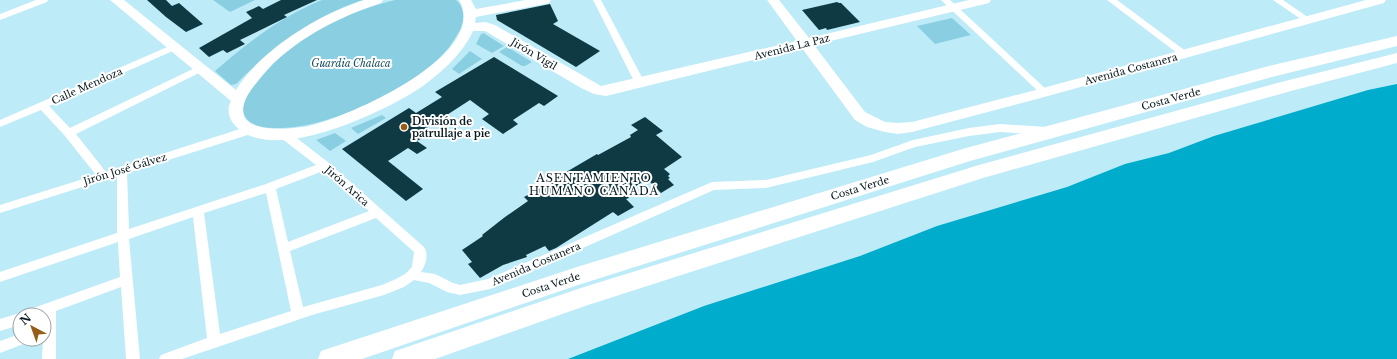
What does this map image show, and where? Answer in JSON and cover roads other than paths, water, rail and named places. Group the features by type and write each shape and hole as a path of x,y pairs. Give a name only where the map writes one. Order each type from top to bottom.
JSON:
{"highway":[{"name":"Costa Verde","path":"330,359 577,276 966,155 1269,72 1397,40"},
{"name":"Costa Verde","path":"404,359 584,297 979,172 1287,86 1397,58"}],"main road":[{"path":"116,0 237,98"},
{"path":"377,0 335,17 295,40 256,73 244,86 237,98 235,115 240,124 250,130 267,134 285,135 328,126 370,109 429,74 444,61 456,47 467,8 485,12 545,0"},
{"name":"Avenida Costanera","path":"773,0 854,109 867,121 880,126 898,129 912,127 1044,92 1380,0"},
{"name":"Avenida La Paz","path":"599,91 606,91 805,43 949,4 985,0"},
{"name":"Jirón Vigil","path":"467,8 485,26 579,81 599,91"}],"street":[{"path":"0,17 44,0"},
{"path":"597,0 640,83"},
{"path":"1111,0 1184,54"},
{"path":"1277,0 1308,20"},
{"path":"949,4 1044,92"},
{"name":"Calle Mendoza","path":"0,124 174,47"},
{"path":"69,133 200,68"},
{"path":"42,105 69,133 103,176"},
{"name":"Avenida Costanera","path":"411,275 431,278 451,288 460,290 490,284 712,186 721,184 751,186 766,184 873,158 913,144 968,132 1012,128 1049,132"},
{"name":"Jirón José Gálvez","path":"0,209 250,130"},
{"name":"Jirón Arica","path":"285,135 325,166 420,250 421,258 419,266 411,275"},
{"path":"0,277 270,187 325,166"},
{"path":"122,170 123,236 133,359"},
{"path":"270,187 298,314"},
{"path":"198,210 214,342"},
{"path":"284,248 377,213"},
{"path":"166,359 347,298 387,289 401,283 411,275"},
{"path":"52,307 126,280"},
{"path":"0,325 12,321"},
{"path":"0,347 12,342"},
{"path":"49,347 50,359"}],"place":[{"name":"División de patrullaje a pie","path":"404,127"}],"district":[{"name":"ASENTAMIENTO HUMANO CANADÁ","path":"594,184"}],"park label":[{"name":"Guardia Chalaca","path":"351,63"}]}
